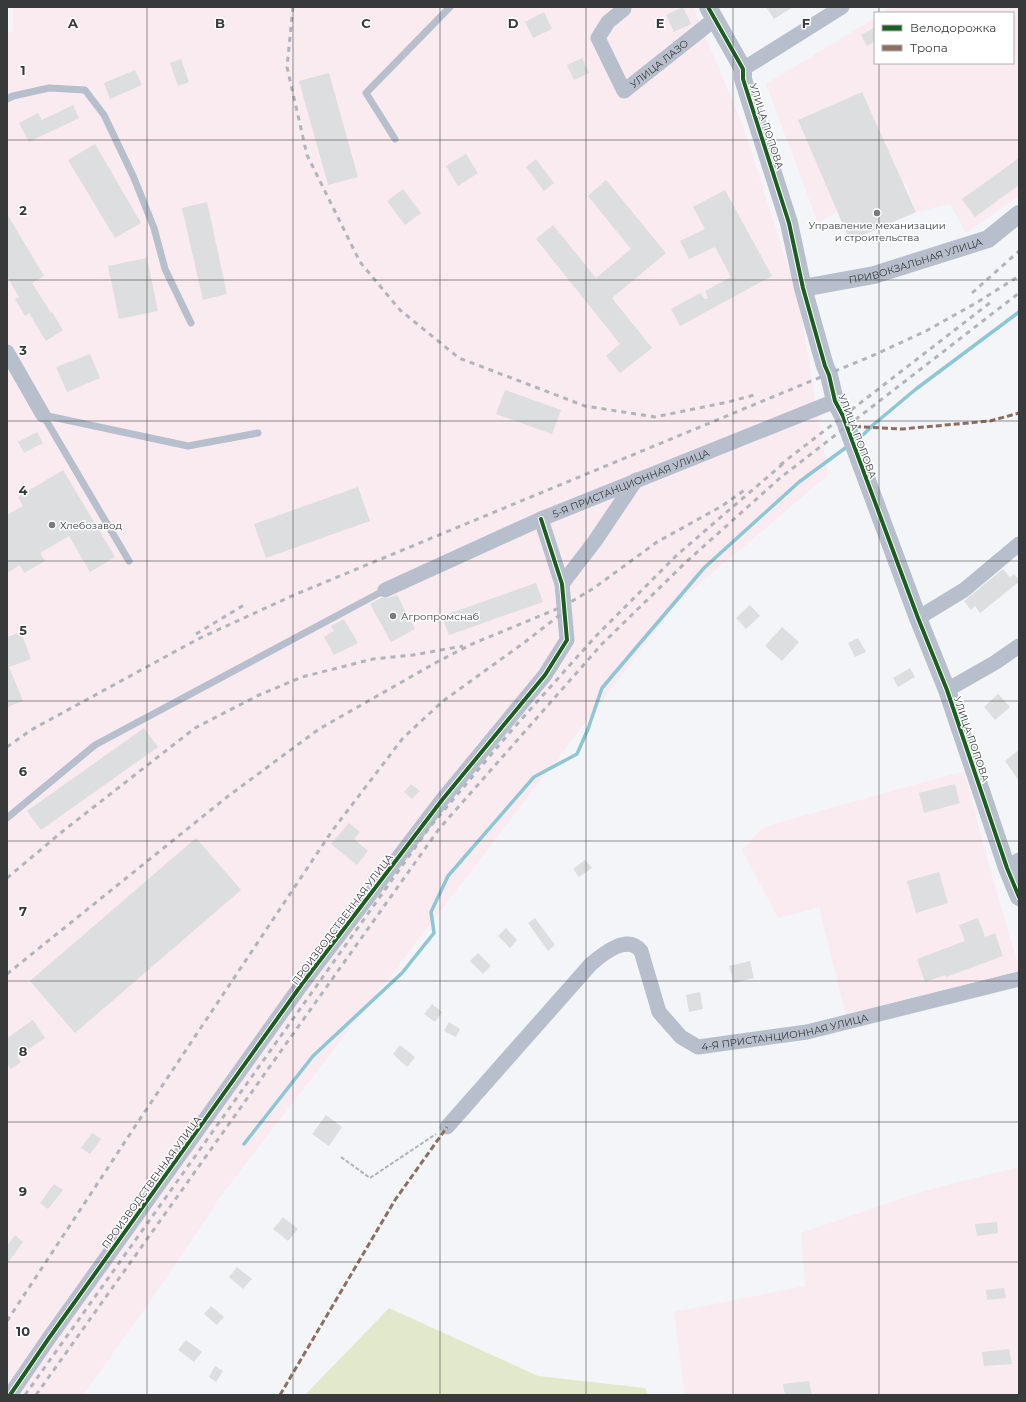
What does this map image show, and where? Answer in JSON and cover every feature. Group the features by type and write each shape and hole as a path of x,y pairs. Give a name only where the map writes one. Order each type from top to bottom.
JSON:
{"street":[{"name":"УЛИЦА ЛАЗО","path":"624,7 624,9 608,22 598,38 624,90 711,13"},
{"path":"743,69 842,7"},
{"name":"УЛИЦА ПОПОВА","path":"711,13 743,69 743,79 789,223 803,288 829,374 835,401 843,416 918,618 1013,864 1019,897"},
{"name":"ПРИВОКЗАЛЬНАЯ УЛИЦА","path":"803,288 874,275 988,239 1019,214"},
{"path":"7,352 43,416"},
{"name":"5-Я ПРИСТАНЦИОННАЯ УЛИЦА","path":"385,590 541,519 835,401"},
{"path":"562,584 595,541 636,480"},
{"name":"ПРОИЗВОДСТВЕННАЯ УЛИЦА","path":"10,1395 302,984 442,800 545,675 567,640 562,584 541,519"},
{"path":"918,618 964,590 1019,544"},
{"path":"947,690 996,662 1019,646"},
{"name":"4-Я ПРИСТАНЦИОННАЯ УЛИЦА","path":"447,1127 591,964 601,955 617,946 631,944 637,946 641,951 659,1012 681,1037 698,1046 807,1032 1019,979"}],"lane":[{"path":"395,139 366,93 450,7"},
{"path":"7,99 13,96 49,88 85,90 104,115 134,178 154,228 165,269 191,323"},
{"path":"43,416 188,446 258,433"},
{"path":"43,416 129,561"},
{"path":"7,818 95,745 385,590"}],"path":[{"path":"341,1158 370,1178 447,1127"}],"shaded area":[{"path":"13,7 693,7 743,126 799,302 828,475 678,602 217,1201 151,1300 83,1395 7,1395 7,33 13,31"},
{"path":"891,7 1019,7 1019,196 966,233 950,204 916,212 906,183 838,211 818,223 766,84 874,19 874,64 1014,64 1014,12 884,12"},
{"path":"964,771 1019,972 846,1015 819,907 778,918 742,850 763,828"},
{"path":"1019,1167 1019,1395 685,1395 674,1312 805,1286 801,1233 924,1191"}],"green space":[{"path":"389,1308 538,1376 645,1388 648,1395 305,1395"}],"building":[{"path":"683,7 691,24 674,32 666,15"},
{"path":"766,7 793,7 774,19"},
{"path":"544,12 552,29 533,38 525,22"},
{"path":"874,28 874,42 867,46 861,35"},
{"path":"582,58 589,73 574,80 567,65"},
{"path":"181,59 189,82 178,86 170,63"},
{"path":"135,70 142,85 110,99 104,83"},
{"path":"329,73 358,177 328,185 299,81"},
{"path":"862,92 916,212 850,241 798,120"},
{"path":"73,105 79,118 29,142 19,123 38,113 42,120"},
{"path":"95,144 141,223 115,238 68,160"},
{"path":"466,154 478,173 458,186 446,166"},
{"path":"1019,158 1019,185 975,217 962,199"},
{"path":"536,159 554,183 544,191 526,167"},
{"path":"606,180 666,253 612,298 652,348 620,373 606,356 620,344 536,239 553,225 596,278 631,249 588,196"},
{"path":"403,189 421,213 405,225 387,201"},
{"path":"725,190 772,276 680,326 671,309 700,293 705,299 708,298 705,291 731,277 715,247 689,259 680,241 705,229 693,207"},
{"path":"207,202 227,294 203,300 182,208"},
{"path":"7,214 44,276 32,283 63,330 46,341 29,313 25,316 15,299 19,297 7,276"},
{"path":"147,258 158,311 119,319 108,266"},
{"path":"90,354 100,378 67,392 56,367"},
{"path":"505,390 561,410 552,434 496,414"},
{"path":"37,432 43,443 24,453 18,442"},
{"name":"Хлебозавод","path":"63,470 115,557 90,572 69,536 40,553 45,561 24,573 20,565 7,573 7,515 23,506 18,497"},
{"path":"358,487 370,521 266,558 254,524"},
{"path":"1003,569 1010,577 1014,574 1019,582 980,613 975,606 971,610 964,601"},
{"path":"536,583 543,602 449,635 442,616"},
{"name":"Агропромснаб","path":"397,595 415,629 391,642 370,604 381,598 388,598"},
{"path":"750,605 760,616 746,629 736,618"},
{"path":"344,619 358,643 334,655 324,637 334,631 331,626"},
{"path":"782,627 799,642 782,661 765,646"},
{"path":"21,632 31,659 9,667 23,701 7,707 7,637"},
{"path":"858,638 866,652 855,657 848,643"},
{"path":"910,668 915,677 898,687 893,678"},
{"path":"998,694 1010,707 995,720 984,707"},
{"path":"144,728 158,747 41,830 27,811"},
{"path":"1019,750 1019,781 1005,761"},
{"path":"411,784 420,791 412,799 404,792"},
{"path":"955,784 960,803 924,813 919,793"},
{"path":"349,823 360,832 354,839 368,851 357,865 331,844"},
{"path":"196,838 241,890 75,1033 30,981"},
{"path":"585,860 592,868 579,877 573,869"},
{"path":"939,872 948,903 916,913 907,881"},
{"path":"535,918 555,945 548,951 528,923"},
{"path":"978,918 985,937 995,933 1003,956 946,977 945,975 925,982 917,959 965,941 959,925"},
{"path":"506,928 517,940 510,948 498,936"},
{"path":"478,953 491,966 483,974 470,961"},
{"path":"750,961 754,978 734,983 729,966"},
{"path":"700,992 703,1009 689,1012 686,995"},
{"path":"432,1004 442,1012 435,1022 424,1014"},
{"path":"33,1020 45,1038 17,1057 21,1062 11,1069 7,1064 7,1038"},
{"path":"449,1022 460,1029 456,1037 444,1031"},
{"path":"400,1045 415,1057 407,1067 393,1054"},
{"path":"326,1115 342,1127 329,1146 312,1134"},
{"path":"92,1133 101,1139 90,1154 81,1148"},
{"path":"54,1184 63,1190 48,1209 40,1203"},
{"path":"283,1217 298,1229 288,1241 273,1229"},
{"path":"997,1222 998,1233 977,1236 975,1224"},
{"path":"15,1235 23,1242 7,1264 7,1246"},
{"path":"237,1267 252,1279 243,1289 229,1277"},
{"path":"1004,1288 1006,1298 987,1300 986,1290"},
{"path":"211,1306 224,1317 217,1325 204,1314"},
{"path":"186,1340 202,1352 194,1362 178,1350"},
{"path":"1009,1349 1012,1364 984,1366 982,1352"},
{"path":"215,1366 223,1371 216,1382 209,1377"},
{"path":"809,1381 812,1395 785,1395 783,1384"}],"waterway":[{"path":"858,439 916,389 1019,312"},
{"path":"244,1144 313,1056 402,973 434,933 431,912 448,876 534,777 577,754 588,729 602,688 704,568 799,482 848,446"}],"railway":[{"path":"293,7 287,67 307,155 360,262 400,310 459,358 585,406 655,417 728,402 758,394"},
{"path":"972,293 1019,251"},
{"path":"7,747 31,730 198,639 294,595 874,355 926,331 976,303 1019,276"},
{"path":"36,1395 439,829 602,644 686,562 780,478 1019,293"},
{"path":"780,465 991,302"},
{"path":"25,1395 429,828 511,731 595,637 678,554 785,462"},
{"path":"7,974 227,797 319,729 437,662 472,644 564,606 594,588 657,542 722,506 746,489"},
{"path":"196,634 244,605"},
{"path":"7,1321 332,831 403,738 443,701 525,642 570,607"},
{"path":"7,878 63,831 195,728 259,695 302,677 373,659 413,655 463,646"}],"marked path":[{"path":"846,426 902,429 990,421 1019,413"},
{"path":"280,1395 395,1200 447,1127"}],"cycle path":[{"path":"708,7 743,69 743,79 789,223 803,288 825,366 829,375 835,401 843,416 918,618 947,690 1007,868 1019,897"},
{"path":"10,1395 49,1338 302,984 442,800 545,675 567,640 562,584 541,519"}],"place":[{"name":"Управление механизации и строительства","path":"877,213"},
{"name":"Хлебозавод","path":"52,525"},
{"name":"Агропромснаб","path":"393,616"}]}
